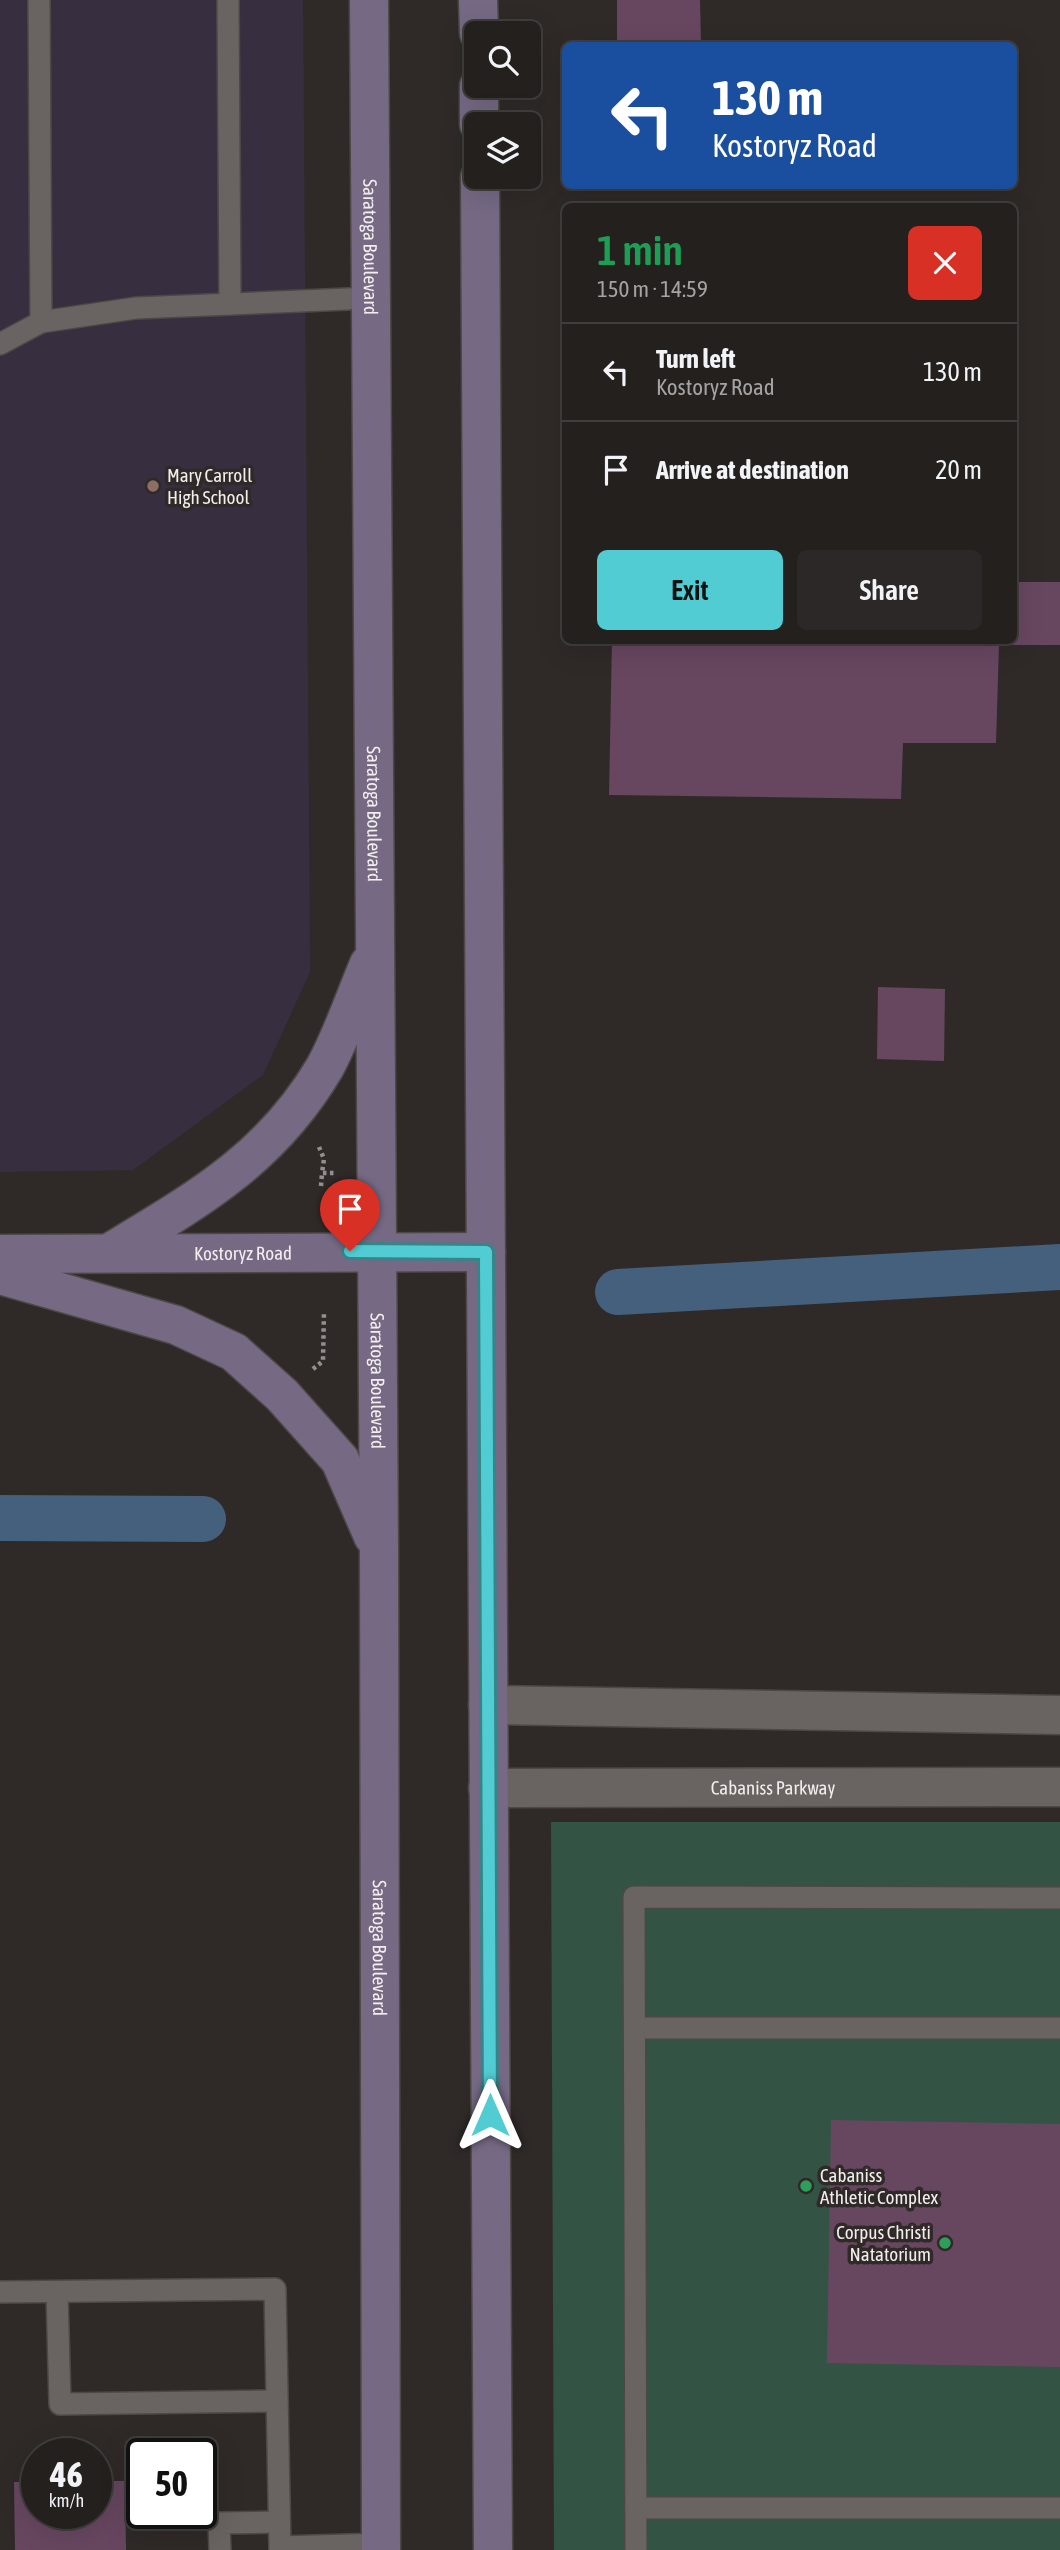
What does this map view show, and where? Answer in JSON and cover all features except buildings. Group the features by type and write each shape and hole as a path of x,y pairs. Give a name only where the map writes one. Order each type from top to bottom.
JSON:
{"main road":[{"name":"Saratoga Boulevard","path":"369,0 379,1550 381,2547"},
{"path":"478,0 479,21"},
{"path":"480,189 493,2550"},
{"path":"109,1253 203,1195 253,1157 285,1125 325,1066 375,949"},
{"name":"Kostoryz Road","path":"0,1254 486,1252"},
{"path":"0,1275 176,1325 234,1352 282,1395 340,1460 379,1550"}],"street":[{"path":"488,1705 1060,1714"},
{"name":"Cabaniss Parkway","path":"488,1788 1060,1787"}],"lane":[{"path":"38,0 41,322"},
{"path":"228,0 230,304"},
{"path":"0,344 41,322 136,308 371,298"},
{"path":"636,2550 634,1897 1060,1898"},
{"path":"635,2028 1060,2028"},
{"path":"0,2292 275,2289 280,2549 381,2547"},
{"path":"57,2292 60,2404 277,2401"},
{"path":"636,2508 1060,2508"},
{"path":"220,2550 219,2523 279,2522"}],"path":[{"path":"321,1186 322,1173 336,1173"},
{"path":"308,1373 323,1361 324,1311"},
{"path":"324,1327 335,1327"}],"shaded area":[{"name":"Mary Carroll High School","path":"0,0 303,0 310,972 263,1075 133,1170 0,1172"}],"green space":[{"name":"Cabaniss Athletic Complex","path":"551,1822 1060,1822 1060,2550 554,2550"}],"waterway":[{"path":"618,1292 1060,1267"},
{"path":"0,1518 203,1519"}],"place":[{"name":"Mary Carroll High School","path":"153,486"},
{"name":"Cabaniss Athletic Complex","path":"806,2186"},
{"name":"Corpus Christi Natatorium","path":"945,2243"}],"route":[{"path":"350,1251 486,1252 490,2115"}]}
